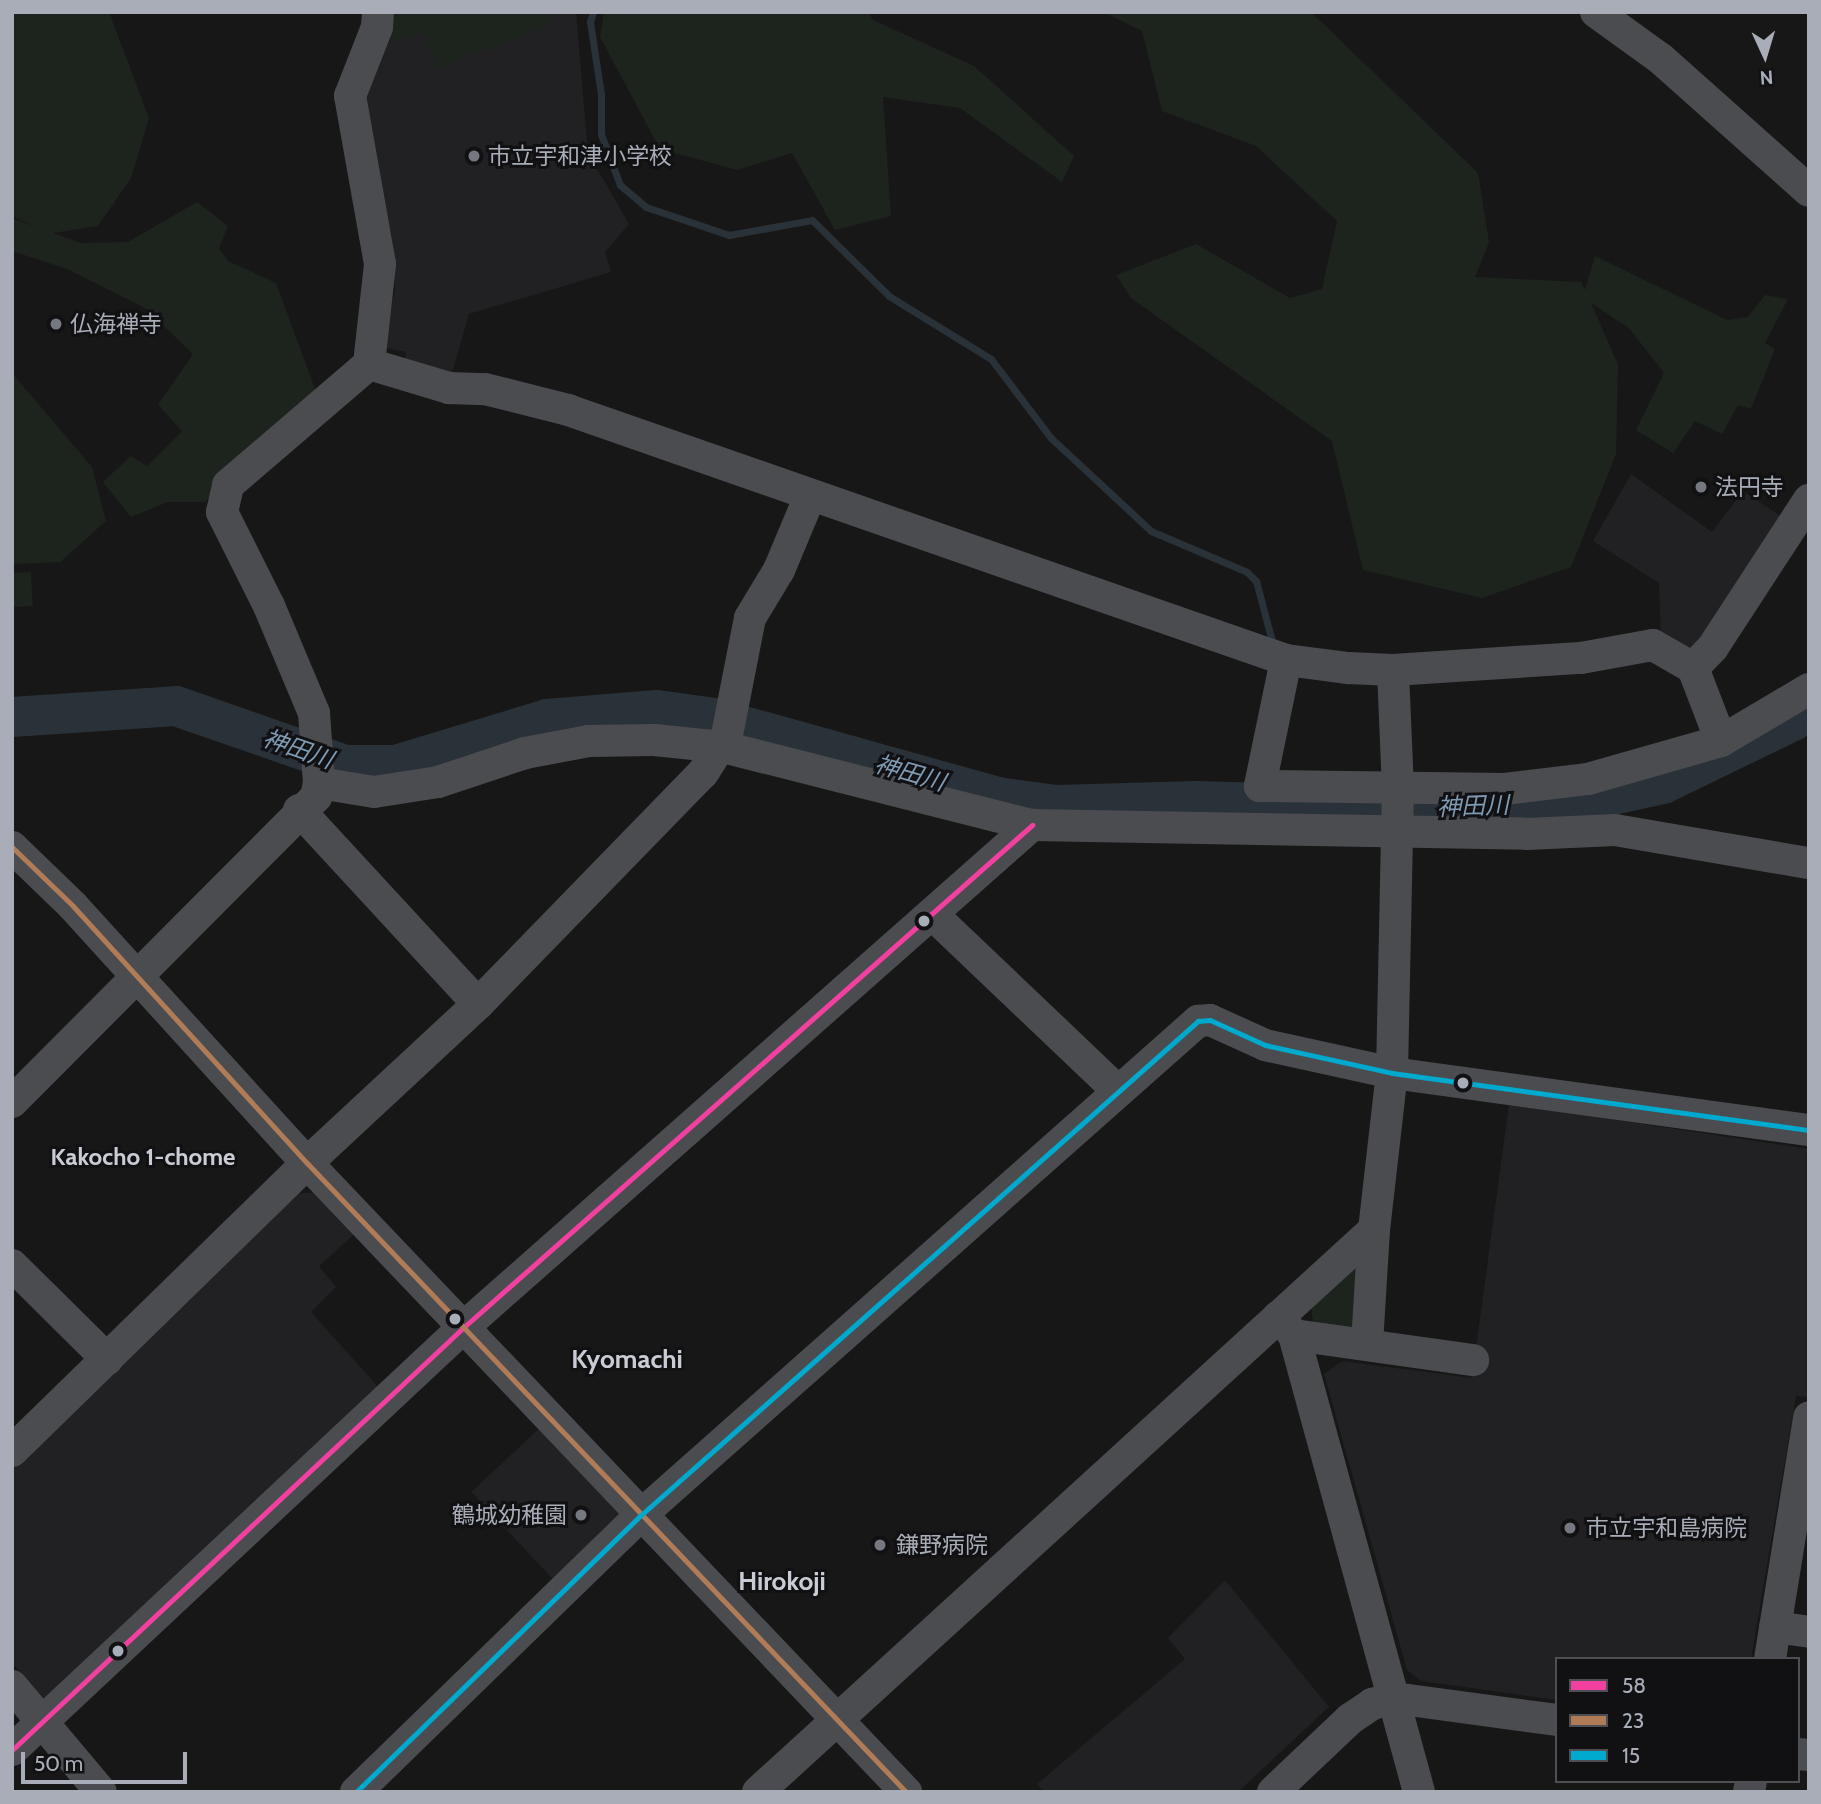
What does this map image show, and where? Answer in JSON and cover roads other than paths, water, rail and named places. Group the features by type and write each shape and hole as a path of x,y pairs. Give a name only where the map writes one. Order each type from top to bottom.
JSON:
{"street":[{"path":"12,1102 299,810 316,797 318,767 314,713 269,606 222,512 228,485 369,364 380,264 350,96 377,27 378,12"},
{"path":"1596,12 1661,59 1809,191"},
{"path":"369,364 449,388 485,389 568,410 1286,660 1394,670 1581,658 1653,645 1693,668 1721,741"},
{"path":"12,1451 307,1163 478,1004 704,773 727,732 750,618 779,570 810,496"},
{"path":"1693,668 1713,647 1807,507"},
{"path":"1286,660 1260,786 1398,811 1615,830 1809,863"},
{"path":"1367,1344 1374,1230 1392,1073 1398,811 1394,670"},
{"path":"318,767 374,792 438,782 525,753 589,741 654,740 727,732 1032,825 1398,811 1505,789 1588,779 1721,741 1809,689"},
{"path":"299,810 478,1004"},
{"path":"12,1750 44,1725 465,1326 1032,825"},
{"path":"12,847 138,974 307,1163 906,1792"},
{"path":"932,914 1118,1091"},
{"path":"356,1792 641,1515 1198,1021 1210,1020 1265,1045 1392,1073 1809,1130"},
{"path":"758,1792 836,1718 1286,1326 1374,1230"},
{"path":"12,1265 107,1359"},
{"path":"1286,1326 1367,1344 1474,1360"},
{"path":"1286,1326 1419,1792"},
{"path":"1770,1657 1800,1521 1809,1417"},
{"path":"1775,1627 1809,1632"},
{"path":"12,1686 101,1792"},
{"path":"1273,1792 1350,1719 1372,1704 1394,1698 1555,1720"}],"waterway":[{"path":"593,12 590,22 601,94 601,134 620,185 646,207 729,235 812,220 889,296 991,359 1051,438 1151,531 1247,572 1256,581 1272,641"},
{"name":"神田川","path":"12,717 176,706 345,765 396,765 547,719 657,710 715,718 997,797 1056,805 1197,801 1439,808 1585,801 1663,784 1793,721 1809,709"}],"place":[{"name":"市立宇和津小学校","path":"474,156"},
{"name":"仏海禅寺","path":"56,324"},
{"name":"法円寺","path":"1701,487"},
{"name":"鶴城幼稚園","path":"581,1515"},
{"name":"市立宇和島病院","path":"1570,1528"},
{"name":"鎌野病院","path":"880,1545"}],"district":[{"name":"Kakocho 1-chome","path":"143,1157"},
{"name":"Kyomachi","path":"627,1360"},
{"name":"Hirokoji","path":"782,1582"}]}
